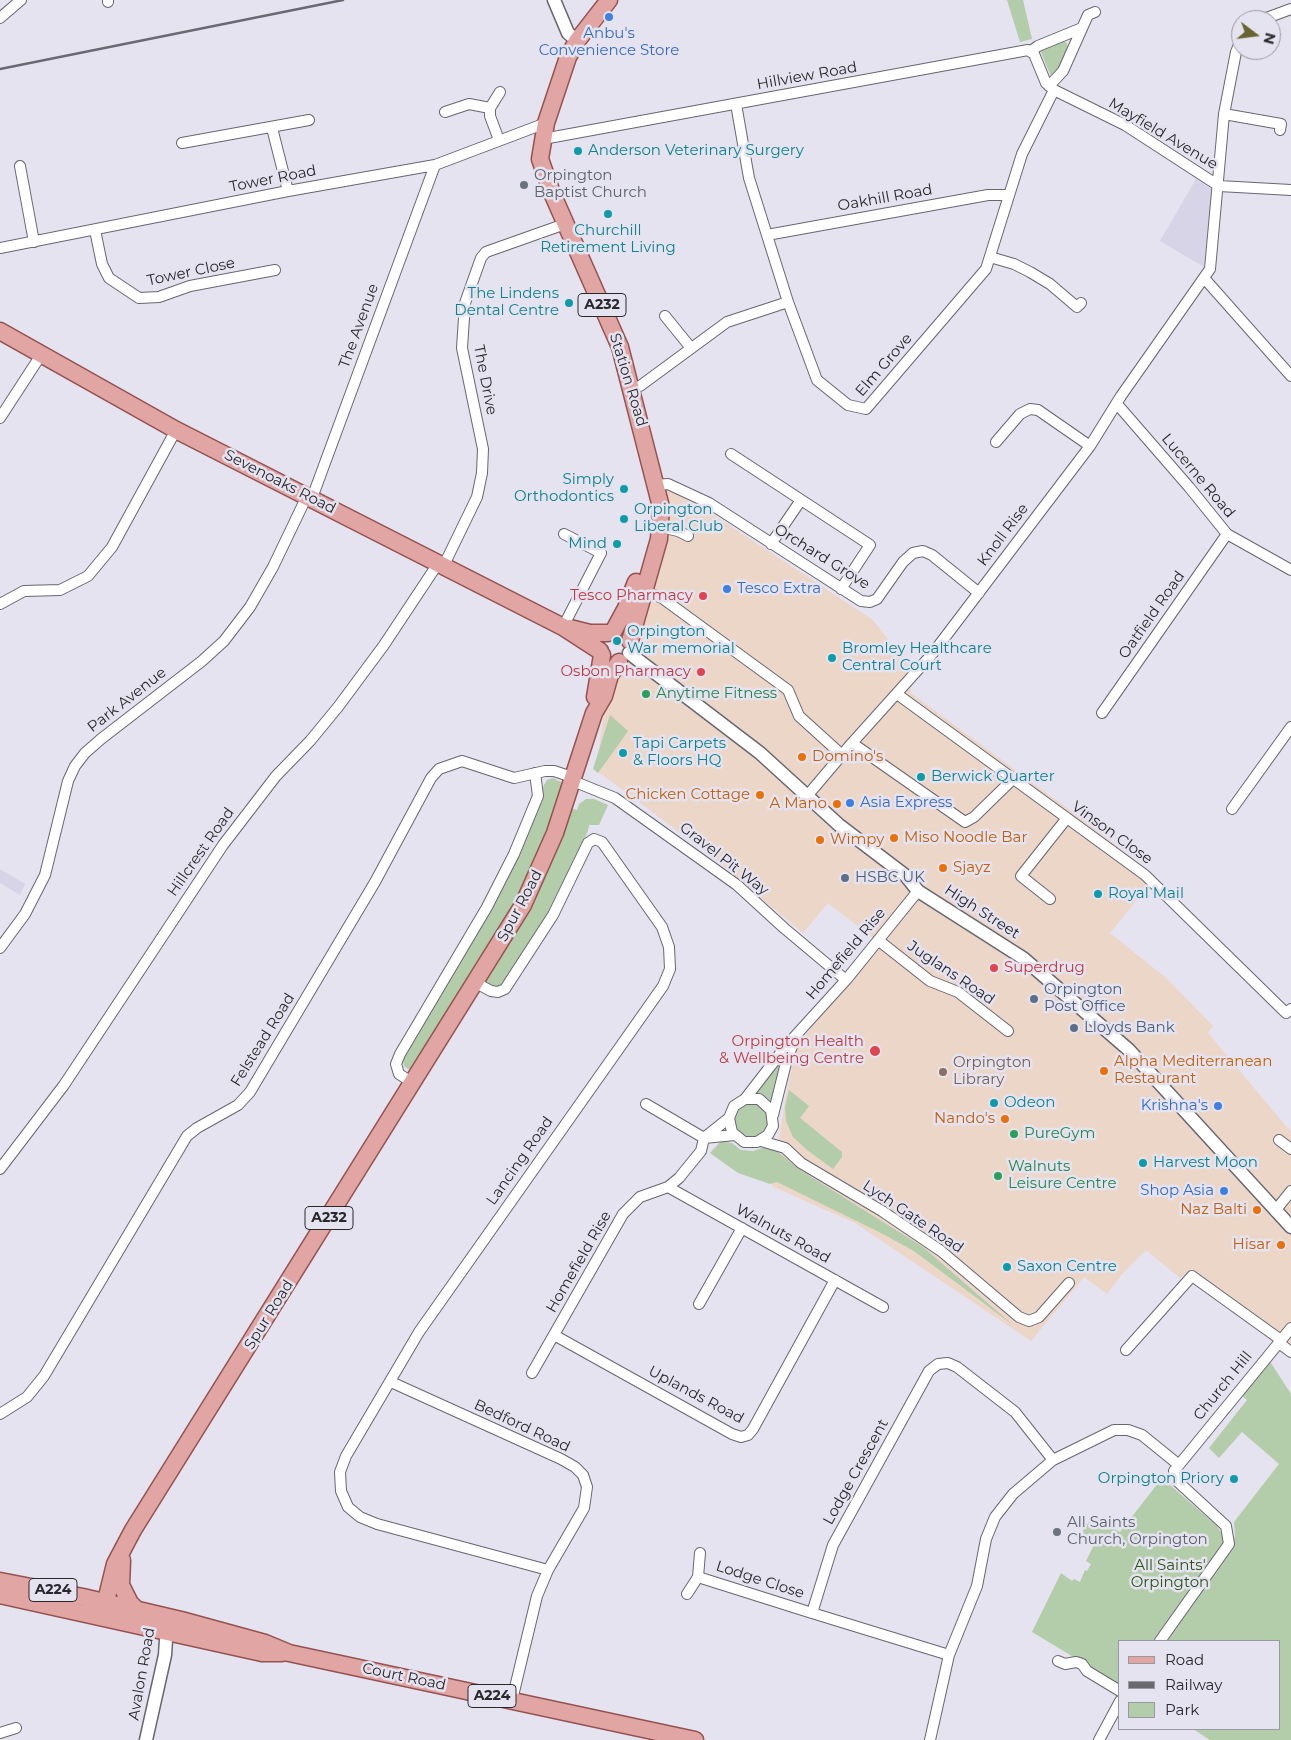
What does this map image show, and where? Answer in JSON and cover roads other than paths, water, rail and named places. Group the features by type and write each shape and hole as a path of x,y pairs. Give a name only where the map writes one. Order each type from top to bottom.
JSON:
{"main road":[{"name":"Station Road","path":"609,0 577,41 565,64 540,154 543,171 614,333 632,388 656,488 652,506 656,525 644,591 626,652"},
{"name":"Sevenoaks Road","path":"0,331 176,430 563,626 601,653"},
{"name":"Station Road","path":"610,632 634,588 656,525"},
{"name":"Sevenoaks Road","path":"563,626 590,633 610,632"},
{"path":"610,632 623,633 626,652 610,662 601,653 601,642 610,632"},
{"name":"Spur Road","path":"103,1609 115,1564 123,1546 523,905 555,833 594,713 604,696 610,675 626,652"},
{"name":"Spur Road","path":"594,713 601,653"},
{"path":"123,1546 121,1585 130,1603 136,1609"},
{"name":"Court Road","path":"0,1581 103,1609 167,1632 262,1653 289,1653 695,1740"},
{"name":"Court Road","path":"0,1595 103,1609 136,1609 265,1642 289,1653"}],"street":[{"path":"0,18 21,0"},
{"path":"554,0 568,33 577,41"},
{"path":"1082,28 1088,15 1096,12"},
{"name":"Hillview Road","path":"545,131 736,104 1031,51 1038,46 1082,28"},
{"name":"Elm Grove","path":"736,104 749,178 788,302 817,380 848,405 866,410 986,270 1030,135 1052,88 1063,71 1082,28"},
{"path":"1031,51 1041,74 1052,88"},
{"name":"Knoll Rise","path":"807,796 933,653 979,593 1090,446 1210,269 1224,114 1234,60"},
{"name":"Mayfield Avenue","path":"1052,88 1125,125 1219,186 1291,190"},
{"path":"499,140 490,116 490,108 500,92"},
{"path":"445,112 469,104 490,108"},
{"path":"1224,114 1281,124 1280,130"},
{"path":"182,144 310,120"},
{"path":"272,128 288,191"},
{"name":"Tower Road","path":"0,248 288,191 435,165 499,140 545,131"},
{"name":"The Avenue","path":"310,497 435,165"},
{"path":"20,166 34,242"},
{"name":"Oakhill Road","path":"767,235 988,195 1009,195"},
{"name":"The Drive","path":"442,564 477,497 482,473 483,449 462,348 465,303 481,258 486,252 565,224"},
{"name":"Tower Close","path":"95,230 102,264 109,278 139,298 159,297 190,286 275,270"},
{"path":"990,257 1014,264 1030,272 1050,284 1077,307 1081,303"},
{"path":"1204,278 1291,376"},
{"path":"632,388 640,386 726,322 788,302"},
{"path":"665,316 691,348"},
{"path":"0,418 41,355"},
{"name":"Lucerne Road","path":"1117,404 1227,534 1291,570"},
{"path":"996,442 1020,414 1030,409 1038,410 1090,446"},
{"path":"0,604 24,590 60,590 88,576 112,547 176,430"},
{"path":"731,454 870,545 842,589"},
{"name":"Orchard Grove","path":"656,488 668,484 709,502 861,601 870,602 877,599 913,552 923,551 932,555 979,593"},
{"name":"Park Avenue","path":"0,948 25,914 45,875 68,781 75,766 85,753 101,739 202,661 224,641 250,607 310,497"},
{"path":"771,544 801,500"},
{"path":"656,525 688,536"},
{"path":"563,626 601,552 564,534"},
{"name":"Oatfield Road","path":"1102,713 1227,534"},
{"name":"Hillcrest Road","path":"0,1169 64,1085 223,845 276,776 310,741 338,707 442,564"},
{"path":"644,591 662,598 788,690 799,716 842,755"},
{"name":"High Street","path":"626,652 760,753 838,825 910,879 918,891 1023,958 1129,1050 1291,1227"},
{"name":"Vinson Close","path":"897,694 1145,875 1286,1014 1291,1009"},
{"path":"1232,809 1291,727"},
{"path":"852,743 965,822 974,817 1013,780"},
{"name":"Felstead Road","path":"0,1414 27,1397 44,1376 187,1136 196,1128 238,1105 250,1092 375,882 431,778 439,769 462,761 473,763 507,777 521,778 535,773 554,771 566,775 573,781"},
{"name":"Spur Road","path":"413,1083 399,1074 396,1064 400,1054 487,907 514,854 538,796 535,773"},
{"name":"Gravel Pit Way","path":"573,781 622,802 738,885 784,928 846,980"},
{"path":"1050,899 1021,876 1067,818"},
{"name":"Lancing Road","path":"476,983 491,991 498,992 505,989 553,915 588,843 594,839 602,842 662,928 669,947 670,969 663,986 419,1332 346,1456 340,1472 341,1491 348,1507 360,1517 377,1524 548,1570"},
{"name":"Homefield Rise","path":"532,1372 623,1214 640,1197 668,1187 679,1178 701,1150 704,1138 729,1118 734,1106 745,1099 786,1046 846,980 918,891"},
{"name":"Juglans Road","path":"878,940 930,981 958,992 1008,1031"},
{"name":"Homefield Rise","path":"774,1117 787,1058 797,1036"},
{"path":"646,1104 704,1138 735,1135 748,1143 761,1140 771,1131 774,1117 764,1101 755,1098 745,1099"},
{"name":"Lych Gate Road","path":"774,1117 785,1148"},
{"path":"729,1118 735,1135"},
{"name":"Lych Gate Road","path":"761,1140 785,1148 801,1163 882,1211 941,1251 1019,1317 1029,1321 1039,1317 1069,1283"},
{"path":"1279,1140 1291,1148"},
{"name":"Walnuts Road","path":"668,1187 883,1307"},
{"path":"1275,1211 1291,1191"},
{"path":"699,1304 742,1228"},
{"path":"1126,1350 1192,1276 1280,1341 1291,1352"},
{"name":"Uplands Road","path":"554,1335 732,1434 741,1437 748,1435 753,1429 835,1280"},
{"name":"Church Hill","path":"1179,1465 1291,1328"},
{"name":"Lodge Crescent","path":"812,1613 833,1545 929,1371 938,1364 948,1363 958,1367 1015,1412 1053,1460"},
{"name":"Bedford Road","path":"391,1382 561,1459 575,1467 583,1475 587,1487 584,1508 548,1570 537,1596 512,1700"},
{"path":"930,1740 949,1655 977,1586 986,1538 995,1517 1013,1494 1053,1460 1114,1430 1128,1430 1142,1435 1179,1465 1174,1471 1176,1480 1226,1526 1229,1544 1161,1640"},
{"name":"Lodge Close","path":"687,1594 698,1576 700,1553"},
{"name":"Lodge Close","path":"698,1576 812,1613"},
{"path":"812,1613 949,1655"},
{"name":"Avalon Road","path":"146,1740 167,1632 166,1618 162,1615"},
{"path":"1058,1661 1065,1664 1076,1662 1082,1664 1087,1671 1118,1690"},
{"path":"1099,1740 1118,1705"}],"railway":[{"path":"0,69 343,0"}],"place":[{"name":"Anbu's Convenience Store","path":"609,17"},
{"name":"Anderson Veterinary Surgery","path":"578,151"},
{"name":"Orpington Baptist Church","path":"524,185"},
{"name":"Churchill Retirement Living","path":"608,214"},
{"name":"The Lindens Dental Centre","path":"569,303"},
{"name":"Simply Orthodontics","path":"624,489"},
{"name":"Orpington Liberal Club","path":"624,519"},
{"name":"Mind","path":"617,544"},
{"name":"Tesco Extra","path":"727,589"},
{"name":"Tesco Pharmacy","path":"703,596"},
{"name":"Orpington War memorial","path":"617,641"},
{"name":"Bromley Healthcare Central Court","path":"832,658"},
{"name":"Osbon Pharmacy","path":"701,672"},
{"name":"Anytime Fitness","path":"646,694"},
{"name":"Tapi Carpets & Floors HQ","path":"623,753"},
{"name":"Domino's","path":"802,757"},
{"name":"Berwick Quarter","path":"921,777"},
{"name":"Chicken Cottage","path":"760,795"},
{"name":"Asia Express","path":"850,803"},
{"name":"A Mano","path":"837,804"},
{"name":"Miso Noodle Bar","path":"894,838"},
{"name":"Wimpy","path":"820,840"},
{"name":"Sjayz","path":"943,868"},
{"name":"HSBC UK","path":"845,878"},
{"name":"Royal Mail","path":"1098,894"},
{"name":"Superdrug","path":"994,968"},
{"name":"Orpington Post Office","path":"1034,999"},
{"name":"Lloyds Bank","path":"1074,1028"},
{"name":"Orpington Health & Wellbeing Centre","path":"875,1051"},
{"name":"Alpha Mediterranean Restaurant","path":"1104,1071"},
{"name":"Orpington Library","path":"943,1072"},
{"name":"Odeon","path":"994,1103"},
{"name":"Krishna's","path":"1218,1106"},
{"name":"Nando's","path":"1005,1119"},
{"name":"PureGym","path":"1014,1134"},
{"name":"Harvest Moon","path":"1143,1163"},
{"name":"Walnuts Leisure Centre","path":"998,1176"},
{"name":"Shop Asia","path":"1224,1191"},
{"name":"Naz Balti","path":"1257,1210"},
{"name":"Hisar","path":"1281,1245"},
{"name":"Saxon Centre","path":"1007,1267"},
{"name":"Orpington Priory","path":"1234,1479"},
{"name":"All Saints Church, Orpington","path":"1057,1532"}],"park label":[{"name":"All Saints' Orpington","path":"1170,1574"}]}
